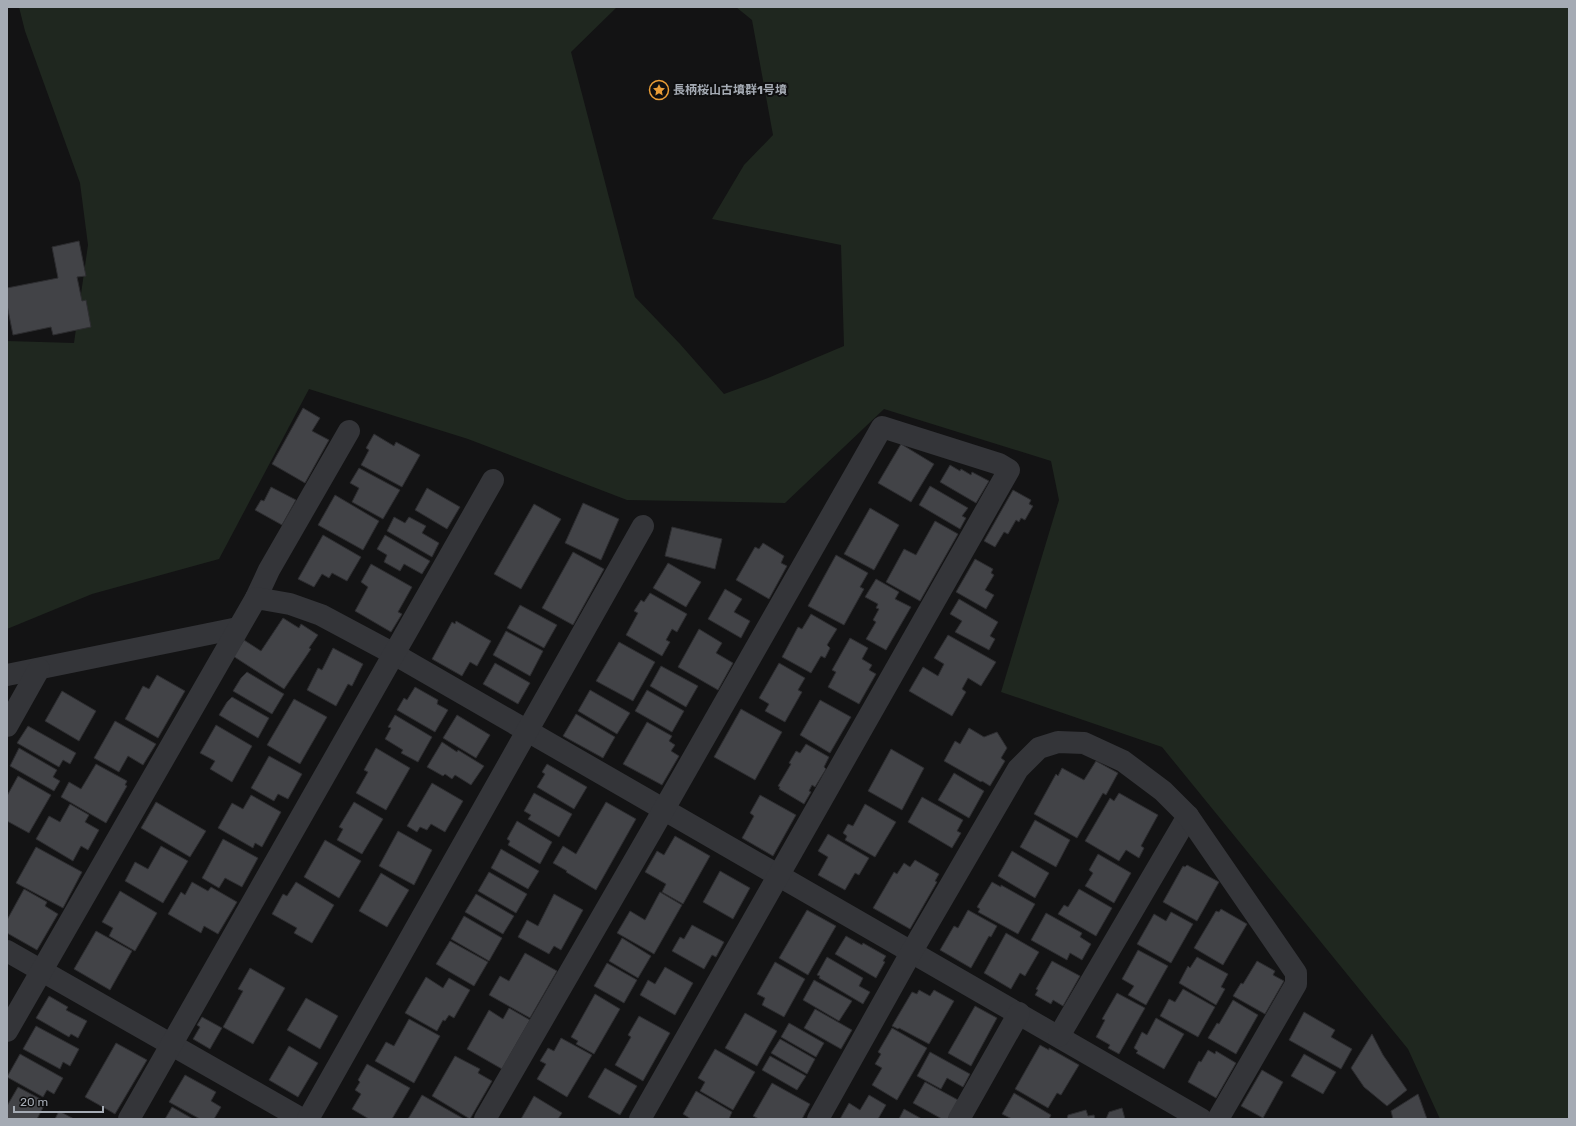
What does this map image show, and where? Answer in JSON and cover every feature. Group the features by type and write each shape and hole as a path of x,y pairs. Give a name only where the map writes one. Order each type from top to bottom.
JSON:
{"street":[{"path":"485,1119 882,427 999,464 1009,470 640,1119"},
{"path":"7,1031 256,598 269,570 349,431"},
{"path":"129,1119 493,480"},
{"path":"308,1119 643,526"},
{"path":"256,598 290,604 321,615 394,654 912,951 1200,1119"},
{"path":"7,675 238,628"},
{"path":"7,726 39,669"},
{"path":"818,1119 912,951 1018,769 1039,748 1058,742 1084,743 1123,761 1163,792 1188,816 1296,973 1296,984 1218,1119"},
{"path":"1059,1036 1188,816"},
{"path":"7,951 302,1119"},
{"path":"959,1119 1019,1013"}],"shaded area":[{"path":"19,7 617,7 571,52 635,297 680,344 724,394 768,378 844,346 841,245 712,219 744,165 773,135 752,20 736,7 1569,7 1569,1119 1440,1119 1408,1049 1162,747 1001,692 1059,500 1051,461 884,409 785,503 627,500 468,439 309,389 219,559 92,594 7,629 7,341 74,343 88,245 80,183 25,31"}],"building":[{"path":"79,241 86,276 77,277 82,301 86,300 91,327 53,335 51,327 13,335 7,305 7,288 58,278 52,247"},
{"path":"303,408 320,418 312,431 329,440 305,483 272,464"},
{"path":"374,434 394,446 396,442 420,455 402,487 361,465 369,450 366,448"},
{"path":"901,444 934,464 911,502 878,483"},
{"path":"950,465 971,475 972,472 989,481 976,503 940,482"},
{"path":"359,468 400,490 383,519 352,502 359,488 350,483"},
{"path":"930,486 968,508 962,516 966,518 960,529 919,505"},
{"path":"271,487 296,500 282,525 255,510 261,500 264,501"},
{"path":"427,488 460,507 447,529 415,510"},
{"path":"1013,490 1031,500 1029,504 1033,506 1025,520 1021,518 1019,522 1016,520 1008,534 1004,532 995,547 984,541"},
{"path":"335,495 379,521 363,550 318,525"},
{"path":"583,503 619,519 601,560 565,543"},
{"path":"534,504 561,519 521,589 494,574"},
{"path":"870,508 899,525 874,570 844,554"},
{"path":"394,517 405,523 409,517 426,526 422,533 439,543 432,557 387,531"},
{"path":"935,521 958,534 920,601 886,582 904,549 916,555"},
{"path":"672,527 722,539 715,569 665,556"},
{"path":"323,535 361,557 347,581 332,573 329,578 322,574 314,587 298,579"},
{"path":"385,535 430,561 422,574 404,564 400,571 384,562 387,555 377,549"},
{"path":"763,543 784,556 781,563 787,566 769,599 736,580 755,547 759,549"},
{"path":"573,552 604,569 573,625 542,608"},
{"path":"836,555 868,573 860,587 864,589 844,625 808,606"},
{"path":"975,559 993,569 991,573 994,575 985,590 994,595 986,609 956,592"},
{"path":"668,563 701,582 686,607 653,588"},
{"path":"371,564 412,587 398,612 402,614 391,632 355,611 368,587 361,582"},
{"path":"876,579 899,592 895,599 911,607 886,650 866,639 876,622 873,620 879,609 876,608 878,604 865,597"},
{"path":"725,589 742,599 734,612 750,621 741,638 708,619"},
{"path":"650,593 687,614 677,632 672,629 666,640 670,642 662,656 626,635 638,613 634,611 641,600 644,602"},
{"path":"959,599 998,622 990,636 995,639 989,650 955,632 962,621 950,614"},
{"path":"520,605 557,625 544,648 507,628"},
{"path":"811,614 837,629 827,645 830,648 825,658 821,656 811,673 782,657 798,627 802,629"},
{"path":"283,618 299,628 301,624 318,635 309,648 311,649 284,689 233,656 244,640 261,651"},
{"path":"456,621 491,641 477,666 470,662 462,676 432,659 452,622 455,624"},
{"path":"699,629 722,643 716,653 733,663 718,690 678,667"},
{"path":"506,631 543,651 530,676 493,655"},
{"path":"948,635 996,662 981,686 968,678 962,689 966,692 952,716 909,691 923,667 938,676 944,664 934,658"},
{"path":"850,638 868,648 862,659 872,665 869,670 876,674 859,704 828,687 836,672 832,670"},
{"path":"619,642 655,662 633,701 596,681"},
{"path":"333,648 363,664 352,686 348,684 336,706 307,690 318,668 322,670"},
{"path":"495,663 530,683 518,704 483,684"},
{"path":"779,663 805,678 798,690 802,692 785,722 765,711 769,704 759,698"},
{"path":"661,666 698,686 686,707 650,686"},
{"path":"247,672 284,694 272,714 233,691 241,678"},
{"path":"157,675 185,691 158,738 125,719 143,686 149,689"},
{"path":"415,687 438,700 437,704 448,710 435,732 397,710 404,698 407,700"},
{"path":"590,690 630,713 617,734 578,711"},
{"path":"647,690 684,711 672,732 635,711"},
{"path":"62,691 96,711 79,741 45,721"},
{"path":"232,697 269,718 258,738 219,715"},
{"path":"294,699 327,717 300,764 267,745"},
{"path":"820,700 851,717 830,753 800,735"},
{"path":"741,709 782,732 755,780 714,757"},
{"path":"576,714 615,737 603,758 563,736"},
{"path":"395,715 432,737 418,762 401,753 403,750 385,739 391,728 388,727"},
{"path":"457,715 490,735 476,758 443,738"},
{"path":"115,721 156,744 143,765 128,756 119,772 94,758"},
{"path":"647,722 672,736 669,741 675,745 671,751 679,756 662,785 623,764"},
{"path":"216,725 252,746 232,782 210,769 215,761 200,753"},
{"path":"28,726 76,753 70,764 63,760 59,767 17,743"},
{"path":"969,728 984,737 997,732 1007,748 1001,758 1005,761 990,786 944,761 955,741 960,744"},
{"path":"442,742 457,752 458,750 484,766 471,785 455,775 452,779 445,774 443,776 427,767"},
{"path":"806,744 829,757 824,767 826,769 815,787 812,785 809,791 811,792 804,804 779,789 780,787 778,786 791,764 789,763 796,751 800,753"},
{"path":"19,748 57,770 53,777 60,781 54,791 10,766"},
{"path":"376,748 410,768 386,810 356,793 368,772 364,770"},
{"path":"891,749 924,768 902,810 868,791"},
{"path":"269,756 302,774 288,799 278,794 274,801 251,788"},
{"path":"1096,761 1118,773 1106,795 1103,793 1077,838 1034,814 1056,774 1058,776 1062,768 1084,780"},
{"path":"96,764 127,781 125,785 127,786 106,823 61,797 69,782 81,789"},
{"path":"547,764 587,787 574,809 537,787 545,774 542,772"},
{"path":"954,773 984,791 969,818 938,800"},
{"path":"18,776 51,795 29,833 7,821 7,796"},
{"path":"432,783 463,801 445,832 431,824 427,830 420,827 417,832 407,826"},
{"path":"534,793 572,814 559,837 528,819 531,815 524,811"},
{"path":"1119,793 1158,815 1141,846 1144,848 1139,858 1126,850 1119,861 1085,841 1110,798 1114,801"},
{"path":"251,795 281,812 262,847 255,843 253,848 218,828 232,803 243,809"},
{"path":"760,795 796,815 773,856 742,838 754,816 750,813"},
{"path":"922,797 963,820 957,831 961,833 952,848 908,822"},
{"path":"156,802 206,831 190,857 141,828"},
{"path":"354,802 383,819 362,854 337,840 343,829 339,827"},
{"path":"606,802 636,819 596,890 553,863 563,846 576,854"},
{"path":"70,804 89,815 85,822 99,830 88,850 81,846 73,861 36,839 49,816 60,822"},
{"path":"865,804 896,822 875,857 845,840 847,836 843,833 848,824 853,826"},
{"path":"1035,820 1070,840 1056,867 1020,847"},
{"path":"517,821 552,842 540,864 508,845 510,841 507,839"},
{"path":"398,831 432,850 414,885 379,866"},
{"path":"828,834 869,858 859,875 855,873 845,890 818,875 828,857 818,851"},
{"path":"675,836 710,856 683,904 662,892 666,884 645,872 657,851 664,855"},
{"path":"223,839 258,858 242,887 225,878 219,888 202,878"},
{"path":"325,840 361,861 339,898 304,877"},
{"path":"161,846 188,861 163,903 125,881 135,862 148,869"},
{"path":"36,847 82,872 63,908 16,883"},
{"path":"501,849 539,871 528,889 491,868"},
{"path":"1012,851 1049,873 1035,898 998,876"},
{"path":"1098,854 1131,873 1114,903 1085,886 1093,873 1089,870"},
{"path":"915,860 939,874 935,881 937,882 910,929 873,908 894,872 897,874 904,863 910,867"},
{"path":"1187,865 1219,882 1197,921 1163,902 1183,866 1185,867"},
{"path":"720,871 750,888 733,919 703,902"},
{"path":"489,872 527,894 516,913 478,891"},
{"path":"381,873 409,890 387,927 359,911"},
{"path":"192,882 208,891 211,887 237,902 218,934 204,926 201,933 168,914 181,892 185,895"},
{"path":"296,882 334,905 312,943 294,933 297,928 272,914 283,894 287,896"},
{"path":"992,882 1001,887 1001,885 1035,904 1018,934 978,912 980,909 977,907"},
{"path":"24,889 47,902 45,906 58,914 37,950 7,933 7,920"},
{"path":"1079,889 1112,908 1096,936 1058,914 1064,905 1068,907"},
{"path":"120,891 157,913 135,951 109,936 113,928 102,922"},
{"path":"660,892 682,905 654,954 617,933 630,911 645,920"},
{"path":"476,894 514,916 503,934 465,912"},
{"path":"554,894 583,910 561,950 554,946 549,954 518,937 527,920 538,926"},
{"path":"1221,909 1247,924 1223,965 1194,948 1216,911 1219,912"},
{"path":"807,910 836,926 808,975 779,958"},
{"path":"968,910 997,926 991,937 989,936 971,968 940,950 954,926 958,928"},
{"path":"1171,912 1193,924 1171,963 1137,944 1154,914 1166,921"},
{"path":"1046,913 1082,933 1080,937 1091,944 1082,960 1070,953 1067,960 1031,940"},
{"path":"464,916 502,938 489,961 451,939"},
{"path":"692,925 724,942 716,957 712,955 704,969 672,951 680,937 684,939"},
{"path":"96,931 132,951 110,990 74,969"},
{"path":"1006,933 1039,952 1025,976 1020,973 1011,989 984,973"},
{"path":"846,936 862,945 863,943 886,956 883,961 885,962 876,978 835,954"},
{"path":"622,938 651,956 638,978 609,961"},
{"path":"450,941 488,962 474,986 436,964"},
{"path":"1138,950 1168,966 1146,1005 1128,995 1134,986 1122,979"},
{"path":"525,953 557,971 530,1018 489,995 500,976 509,981"},
{"path":"827,957 863,978 859,986 870,992 863,1004 819,978 820,976 817,975"},
{"path":"1197,957 1228,974 1221,987 1225,989 1216,1005 1179,983 1188,966 1190,968"},
{"path":"1052,961 1080,976 1063,1006 1053,1000 1051,1004 1035,995 1038,990 1036,989"},
{"path":"1257,961 1275,971 1273,975 1284,981 1265,1014 1233,996 1241,983 1243,984"},
{"path":"775,962 805,979 784,1017 762,1005 765,998 757,994"},
{"path":"607,963 637,980 624,1003 594,986"},
{"path":"665,967 693,983 675,1015 640,995 648,980 655,984"},
{"path":"250,968 285,988 253,1044 223,1027 243,991 238,989"},
{"path":"426,977 443,988 449,978 470,990 454,1018 449,1015 445,1021 443,1020 437,1031 405,1013"},
{"path":"814,980 852,1001 839,1021 803,1000"},
{"path":"1183,989 1215,1007 1198,1037 1160,1016 1169,999 1175,1002"},
{"path":"919,990 930,996 934,990 954,1001 929,1044 899,1028 898,1029 892,1026 912,992 917,994"},
{"path":"1117,993 1145,1008 1119,1054 1108,1048 1110,1045 1096,1037 1105,1020 1102,1019"},
{"path":"595,994 620,1009 594,1054 576,1044 578,1041 571,1037"},
{"path":"49,996 68,1007 66,1010 87,1021 78,1038 71,1034 69,1037 36,1018"},
{"path":"306,998 338,1016 320,1049 287,1030"},
{"path":"1233,1000 1258,1015 1236,1054 1208,1038 1217,1023 1219,1024"},
{"path":"975,1006 997,1018 971,1066 948,1053"},
{"path":"509,1008 530,1020 502,1069 467,1049 489,1010 503,1019"},
{"path":"815,1009 852,1030 841,1049 804,1028"},
{"path":"1304,1012 1335,1030 1331,1037 1352,1049 1341,1069 1289,1040"},
{"path":"745,1013 777,1031 757,1066 725,1048"},
{"path":"639,1016 670,1033 643,1081 615,1065 631,1037 628,1035"},
{"path":"202,1017 222,1028 210,1049 193,1039 200,1027 197,1025"},
{"path":"1156,1018 1184,1034 1164,1069 1136,1053 1138,1051 1134,1048 1142,1032 1147,1035"},
{"path":"409,1019 440,1036 414,1083 375,1061 386,1042 394,1046"},
{"path":"789,1023 824,1043 816,1057 781,1037"},
{"path":"36,1026 79,1049 70,1066 63,1062 60,1069 23,1049"},
{"path":"892,1028 927,1048 897,1100 872,1085 882,1068 875,1064 881,1054 878,1052"},
{"path":"1372,1034 1383,1055 1407,1090 1387,1106 1364,1087 1351,1068"},
{"path":"561,1038 592,1055 567,1097 537,1079 546,1064 540,1061 548,1048 554,1051"},
{"path":"780,1039 815,1059 807,1074 771,1053"},
{"path":"116,1043 147,1060 115,1114 85,1097"},
{"path":"1040,1045 1049,1050 1049,1048 1079,1065 1061,1095 1057,1093 1048,1108 1015,1089"},
{"path":"289,1046 318,1063 298,1097 269,1080"},
{"path":"715,1049 755,1072 733,1110 700,1091 705,1082 698,1078"},
{"path":"1208,1050 1215,1054 1216,1051 1236,1063 1216,1098 1188,1082 1199,1061 1201,1062"},
{"path":"930,1052 970,1074 963,1087 947,1078 941,1089 917,1076"},
{"path":"20,1054 63,1078 54,1094 47,1090 43,1097 7,1077"},
{"path":"1304,1054 1336,1072 1323,1094 1291,1076"},
{"path":"455,1056 480,1069 478,1073 492,1081 470,1119 432,1096"},
{"path":"770,1056 806,1076 797,1090 762,1070"},
{"path":"367,1064 410,1088 392,1119 369,1119 352,1109 361,1094 355,1090 360,1082 358,1080"},
{"path":"605,1068 637,1086 620,1115 588,1097"},
{"path":"1262,1070 1283,1082 1263,1118 1241,1106"},
{"path":"185,1075 216,1092 211,1101 221,1107 214,1119 200,1119 169,1102"},
{"path":"925,1082 958,1100 948,1119 942,1119 913,1103"},
{"path":"772,1083 810,1104 802,1119 759,1119 753,1116"},
{"path":"18,1087 46,1102 37,1119 7,1119 7,1106"},
{"path":"696,1091 732,1112 729,1119 691,1119 683,1114"},
{"path":"1014,1093 1051,1115 1049,1119 1012,1119 1002,1114"},
{"path":"1418,1094 1427,1119 1393,1119 1391,1111"},
{"path":"422,1095 464,1119 408,1119"},
{"path":"869,1095 886,1105 878,1119 840,1119 849,1103 860,1110"},
{"path":"534,1096 562,1113 558,1119 521,1119"},
{"path":"172,1107 193,1119 165,1119"},
{"path":"1122,1108 1125,1119 1106,1119 1109,1112"},
{"path":"904,1109 922,1119 899,1119"},
{"path":"1086,1110 1088,1116 1094,1115 1095,1119 1067,1119 1068,1115"},
{"path":"59,1111 74,1119 55,1119"}],"place":[{"name":"長柄桜山古墳群1号墳","path":"659,90"}]}
